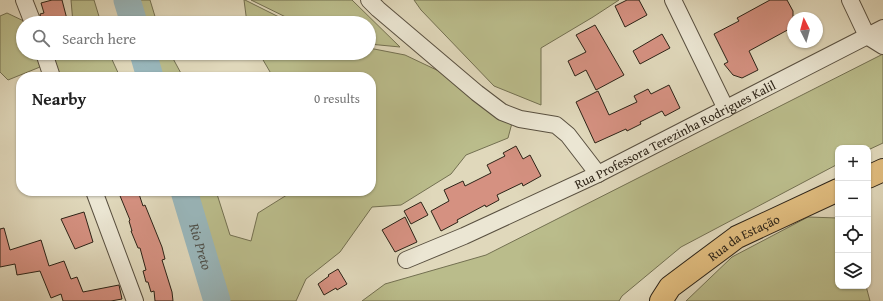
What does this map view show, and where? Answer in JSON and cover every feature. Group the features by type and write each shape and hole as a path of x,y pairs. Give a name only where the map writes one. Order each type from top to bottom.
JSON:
{"main road":[{"path":"871,175 883,170"},
{"name":"Rua da Estação","path":"661,301 670,287 737,237 835,191"}],"street":[{"path":"24,0 30,16"},
{"path":"369,0 477,93 502,112 520,119 556,125 568,135 598,174"},
{"path":"673,0 726,109"},
{"path":"850,0 868,36 883,46"},
{"name":"Rua Professora Terezinha Rodrigues Kalil","path":"406,260 464,236 598,174 883,28"},
{"path":"46,60 50,72"},
{"path":"96,196 135,301"}],"green space":[{"path":"71,0 94,0 99,16 72,16"},
{"path":"139,0 150,0 155,16 144,16"},
{"path":"244,0 277,16 246,16"},
{"path":"251,0 352,0 368,16 284,16"},
{"path":"414,0 619,0 541,48 541,105 494,86 421,10"},
{"path":"7,13 16,17 16,60 112,60 118,72 50,72 40,67 28,72 16,72 16,77 8,80 0,72 0,16"},
{"path":"376,24 400,47 376,45"},
{"path":"376,49 405,55 443,73 512,123 508,138 466,155 451,174 401,205 372,207 340,252 306,279 296,301 229,301 198,196 218,196 230,235 251,241 258,213 285,196 376,196 376,72 270,72 263,60 376,60"},
{"path":"883,54 883,143 871,149 871,145 835,145 835,166 681,247 622,296 619,301 362,301 385,284 486,255"},
{"path":"157,60 174,60 180,72 161,72"},
{"path":"808,217 835,218 835,289 867,289 870,301 686,301 732,257"}],"building":[{"path":"52,0 62,0 66,16 40,16 40,14 44,13 41,3"},
{"path":"627,0 639,0 647,15 625,27 615,6"},
{"path":"770,0 787,0 793,11 787,12 787,30 749,51 758,70 742,78 733,75 724,64 728,62 714,34 739,21 737,18"},
{"path":"595,25 624,75 596,90 586,70 575,76 568,61 586,52 576,35"},
{"path":"662,34 670,48 640,64 633,51"},
{"path":"669,85 680,108 665,116 662,111 640,122 641,124 627,131 626,129 595,143 576,102 598,91 609,115 637,102 634,96 648,89 651,94"},
{"path":"516,146 523,159 530,155 541,176 523,186 522,183 497,195 499,200 486,207 485,205 457,220 458,222 441,231 431,211 449,201 444,190 463,181 465,186 491,173 487,165 505,156 503,153"},
{"path":"120,196 140,196 143,206 145,205 162,247 165,259 162,260 172,292 173,301 155,301 154,291 151,292 148,282 146,282 143,271 146,270 140,248 138,248 131,231 130,220"},
{"path":"421,202 428,215 411,224 404,211"},
{"path":"84,212 93,242 75,249 61,219"},
{"path":"405,217 417,242 395,252 382,230"},
{"path":"4,228 10,250 41,240 49,266 64,261 71,279 77,277 83,292 119,285 122,299 111,301 63,301 61,294 51,298 40,271 17,275 15,264 0,267 0,229"},
{"path":"338,269 347,284 324,295 318,284"}],"waterway":[{"name":"Rio Preto","path":"127,0 132,16"},
{"name":"Rio Preto","path":"145,60 149,72"},
{"name":"Rio Preto","path":"186,196 217,301"}]}
